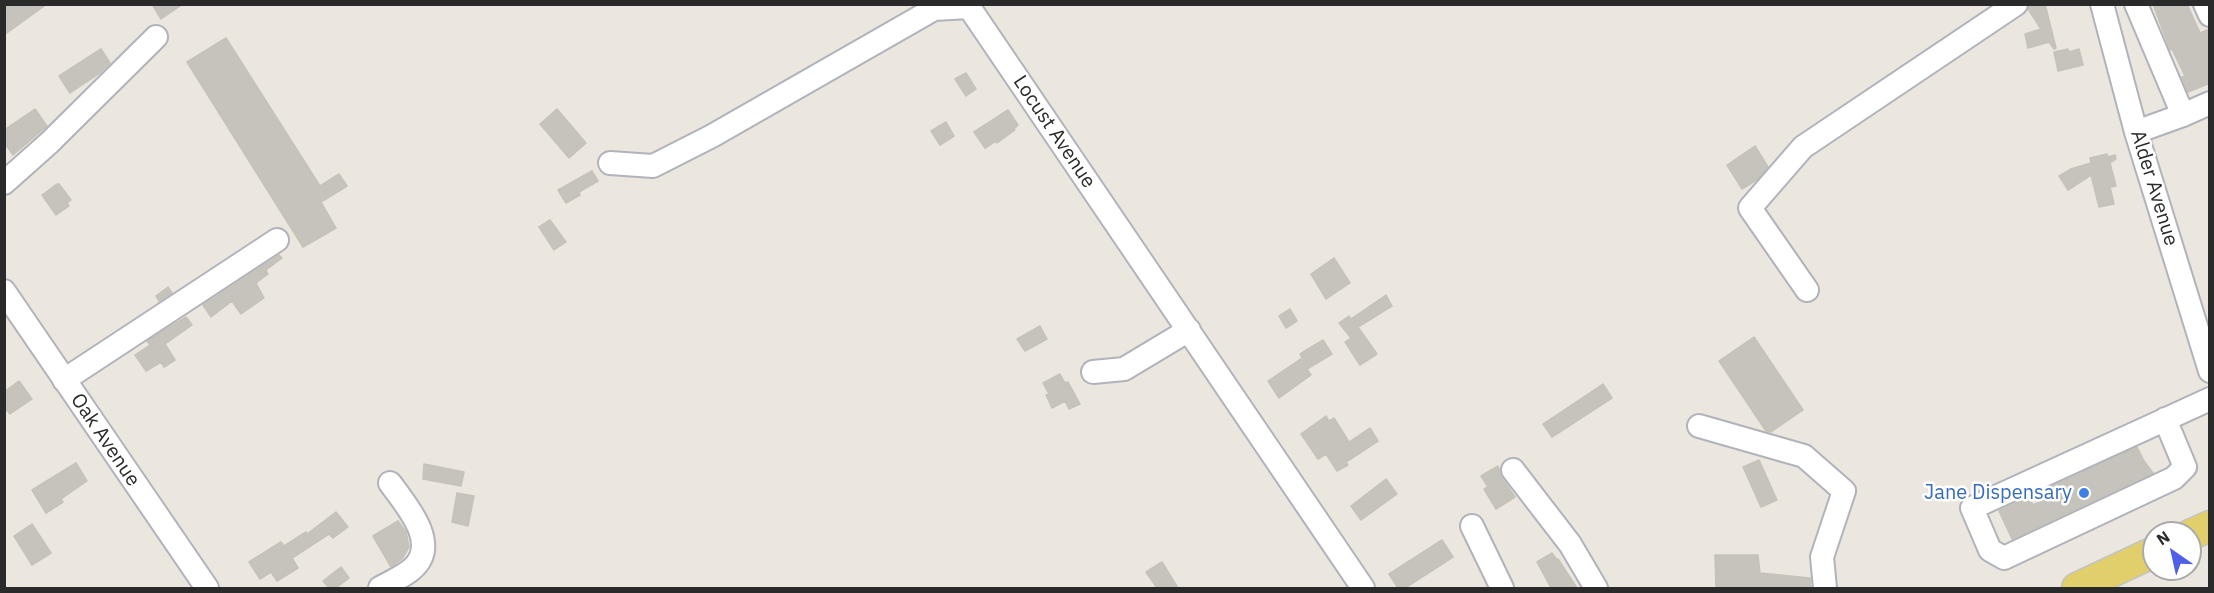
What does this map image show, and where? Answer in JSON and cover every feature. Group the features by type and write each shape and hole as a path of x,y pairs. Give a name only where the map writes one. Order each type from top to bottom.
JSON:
{"main road":[{"path":"2077,588 2142,558"}],"street":[{"path":"1806,290 1750,208 1803,147 2016,4"},
{"name":"Alder Avenue","path":"2102,4 2136,132 2210,371"},
{"path":"2136,4 2183,115"},
{"path":"2205,4 2210,15"},
{"name":"Locust Avenue","path":"610,163 652,166 712,136 934,9 969,7 1363,588"},
{"path":"4,183 49,143 156,36"},
{"path":"2136,132 2210,103"},
{"path":"64,380 277,240"},
{"name":"Oak Avenue","path":"4,291 207,588"},
{"path":"1093,372 1124,369 1189,330"},
{"path":"2165,419 2185,467 2174,478 2004,558 1990,550 1972,508 2165,419 2210,399"},
{"path":"1699,426 1804,456 1844,491 1822,557 1826,588"},
{"path":"1513,470 1570,544 1596,588"},
{"path":"380,588 412,569 420,560 423,552 418,525 390,483"},
{"path":"1472,526 1502,588"}],"building":[{"path":"4,4 47,4 4,35"},
{"path":"152,4 183,4 161,19"},
{"path":"2029,4 2045,4 2056,48 2054,49 2049,42 2028,48 2025,34 2041,29 2028,9"},
{"path":"2153,4 2187,4 2200,33 2210,29 2210,83 2188,92 2182,77 2185,76 2172,49 2170,50"},
{"path":"226,38 320,186 339,174 347,186 321,202 336,228 303,247 187,62"},
{"path":"101,49 110,63 100,73 70,93 59,76"},
{"path":"2068,49 2069,52 2079,49 2083,65 2058,71 2054,52"},
{"path":"966,73 976,89 966,96 955,79"},
{"path":"35,109 47,126 13,155 4,142 4,130"},
{"path":"557,109 586,143 569,158 540,124"},
{"path":"1008,110 1018,125 1015,130 997,143 996,141 985,148 974,132"},
{"path":"946,122 954,136 940,145 931,131"},
{"path":"1755,146 1768,167 1758,179 1742,189 1727,165"},
{"path":"2107,154 2108,157 2115,155 2116,159 2110,163 2116,186 2110,187 2114,204 2099,207 2091,175 2068,190 2059,176 2071,169 2091,163 2090,158"},
{"path":"592,171 598,181 566,203 558,190"},
{"path":"57,184 71,200 67,203 69,206 56,215 42,195"},
{"path":"550,220 566,242 554,250 539,227"},
{"path":"279,255 282,258 266,270 268,274 256,283 264,298 241,314 232,301 211,317 203,305"},
{"path":"1334,258 1350,283 1326,299 1311,274"},
{"path":"168,287 172,293 159,301 156,296"},
{"path":"1386,295 1392,306 1358,327 1377,354 1360,365 1345,342 1351,338 1339,323 1349,316 1351,319"},
{"path":"1290,309 1297,321 1286,328 1279,316"},
{"path":"186,317 192,325 165,344 175,360 164,367 161,362 146,371 135,355 150,345 147,341"},
{"path":"1040,326 1047,339 1025,351 1017,339"},
{"path":"1754,337 1803,410 1771,432 1766,431 1719,361"},
{"path":"1323,340 1332,354 1307,369 1311,375 1279,398 1268,381 1302,358 1300,354"},
{"path":"1060,374 1065,383 1068,382 1080,404 1069,409 1065,401 1052,408 1046,395 1049,394 1043,383"},
{"path":"19,381 32,399 10,414 4,407 4,392"},
{"path":"1603,384 1612,398 1552,437 1543,424"},
{"path":"1326,416 1329,421 1334,418 1349,442 1370,428 1378,441 1346,462 1348,465 1337,471 1326,454 1318,459 1301,434"},
{"path":"2137,447 2153,473 2012,539 1999,511 2029,497 2033,505 2057,494 2053,486"},
{"path":"1759,460 1777,500 1761,507 1743,467"},
{"path":"76,463 87,481 61,499 63,502 46,513 32,490"},
{"path":"424,464 464,472 461,486 423,479"},
{"path":"1498,466 1502,478 1515,497 1496,509 1484,489 1488,487 1481,476"},
{"path":"1386,479 1397,494 1361,520 1351,506"},
{"path":"457,493 474,496 468,526 452,522"},
{"path":"336,512 348,527 333,538 329,534 292,558 298,568 277,581 271,572 260,579 249,562 281,542 284,546 306,532 307,534"},
{"path":"398,521 406,532 409,547 402,559 391,567 373,536"},
{"path":"32,524 51,553 32,565 14,536"},
{"path":"1442,540 1453,557 1405,588 1398,588 1389,574"},
{"path":"1552,553 1577,588 1551,588 1537,562"},
{"path":"1715,555 1758,555 1760,573 1810,578 1811,588 1716,588"},
{"path":"1162,562 1178,588 1157,588 1146,572"},
{"path":"341,567 349,578 336,588 329,588 323,581"}],"place":[{"name":"Jane Dispensary","path":"2084,493"}]}
